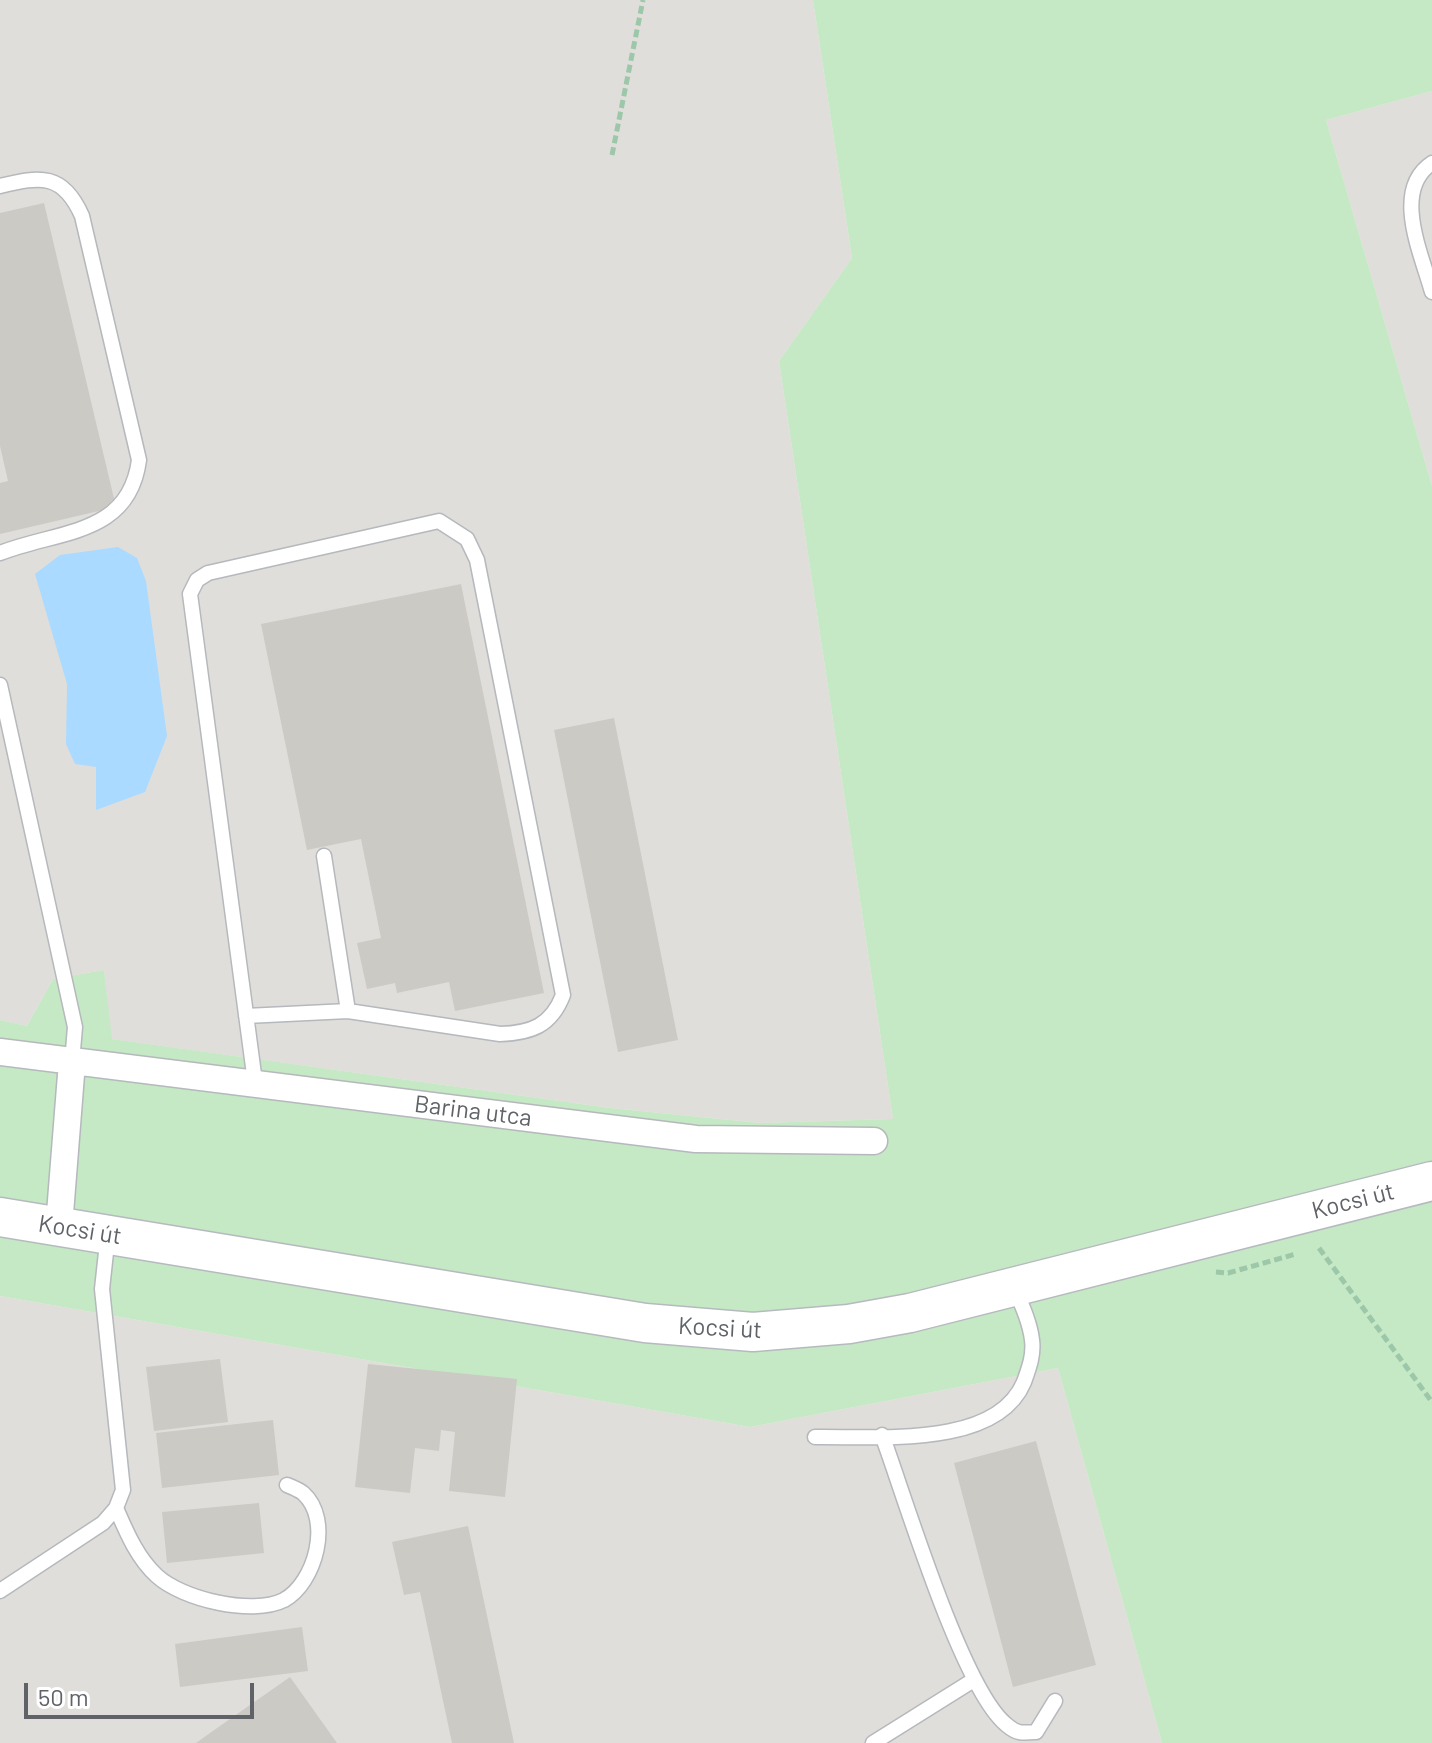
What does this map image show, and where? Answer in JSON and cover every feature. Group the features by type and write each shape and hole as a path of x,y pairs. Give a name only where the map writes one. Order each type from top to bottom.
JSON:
{"main road":[{"name":"Kocsi út","path":"0,1217 629,1321 698,1329 790,1331 849,1324 1014,1287 1432,1181"}],"street":[{"name":"Barina utca","path":"0,1052 696,1139 874,1141"},
{"path":"59,1226 72,1062"}],"lane":[{"path":"1432,163 1423,168 1413,186 1410,207 1432,292"},
{"path":"0,186 28,179 45,179 61,185 73,196 82,216 139,460 130,493 114,514 0,553"},
{"path":"246,1016 348,1011 500,1034 526,1033 542,1026 557,1012 563,995 477,560 467,539 439,521 208,573 197,580 190,594 246,1016 255,1082"},
{"path":"0,685 75,1027 72,1062"},
{"path":"324,856 348,1011"},
{"path":"0,1591 103,1523 116,1508 123,1490 102,1289 108,1234"},
{"path":"815,1437 967,1429 994,1418 1010,1406 1031,1365 1032,1340 1014,1287"},
{"path":"882,1435 972,1681 1005,1725 1020,1733 1036,1732 1055,1701"},
{"path":"116,1508 131,1542 157,1577 215,1603 258,1605 281,1601 299,1590 310,1570 319,1536 317,1515 304,1494 287,1485"},
{"path":"873,1743 972,1681"}],"path":[{"path":"612,155 643,0"},
{"path":"1319,1248 1432,1402"}],"shaded area":[{"path":"0,0 813,0 852,258 779,361 893,1119 760,1123 610,1108 111,1039 104,970 53,979 27,1026 0,1020"},
{"path":"1432,91 1432,486 1326,120"},
{"path":"0,1296 750,1427 1058,1368 1162,1743 0,1743"}],"green space":[{"path":"813,0 1432,0 1432,91 1326,120 1432,486 1432,1743 1162,1743 1058,1368 750,1427 0,1296 0,1020 27,1026 53,979 104,970 112,1039 610,1108 760,1123 893,1119 779,361 852,258"}],"water":[{"path":"118,547 137,558 146,581 167,736 145,792 96,810 96,767 75,764 66,744 67,684 35,574 60,555"}],"building":[{"path":"44,203 116,507 0,534 0,483 8,481 0,446 0,213"},
{"path":"461,584 544,993 455,1011 449,982 397,993 395,983 367,989 357,943 381,938 361,839 307,850 261,624"},
{"path":"614,718 678,1040 618,1052 554,730"},
{"path":"220,1359 228,1422 154,1431 146,1367"},
{"path":"368,1364 517,1379 505,1497 449,1491 455,1432 441,1430 439,1451 415,1448 410,1493 355,1487"},
{"path":"273,1420 279,1475 162,1488 156,1433"},
{"path":"1036,1441 1096,1665 1013,1687 954,1463"},
{"path":"259,1503 264,1553 167,1563 162,1512"},
{"path":"468,1526 514,1743 452,1743 420,1592 404,1595 392,1542"},
{"path":"302,1627 308,1671 180,1687 175,1644"},
{"path":"290,1677 337,1743 196,1743 220,1726"}]}
